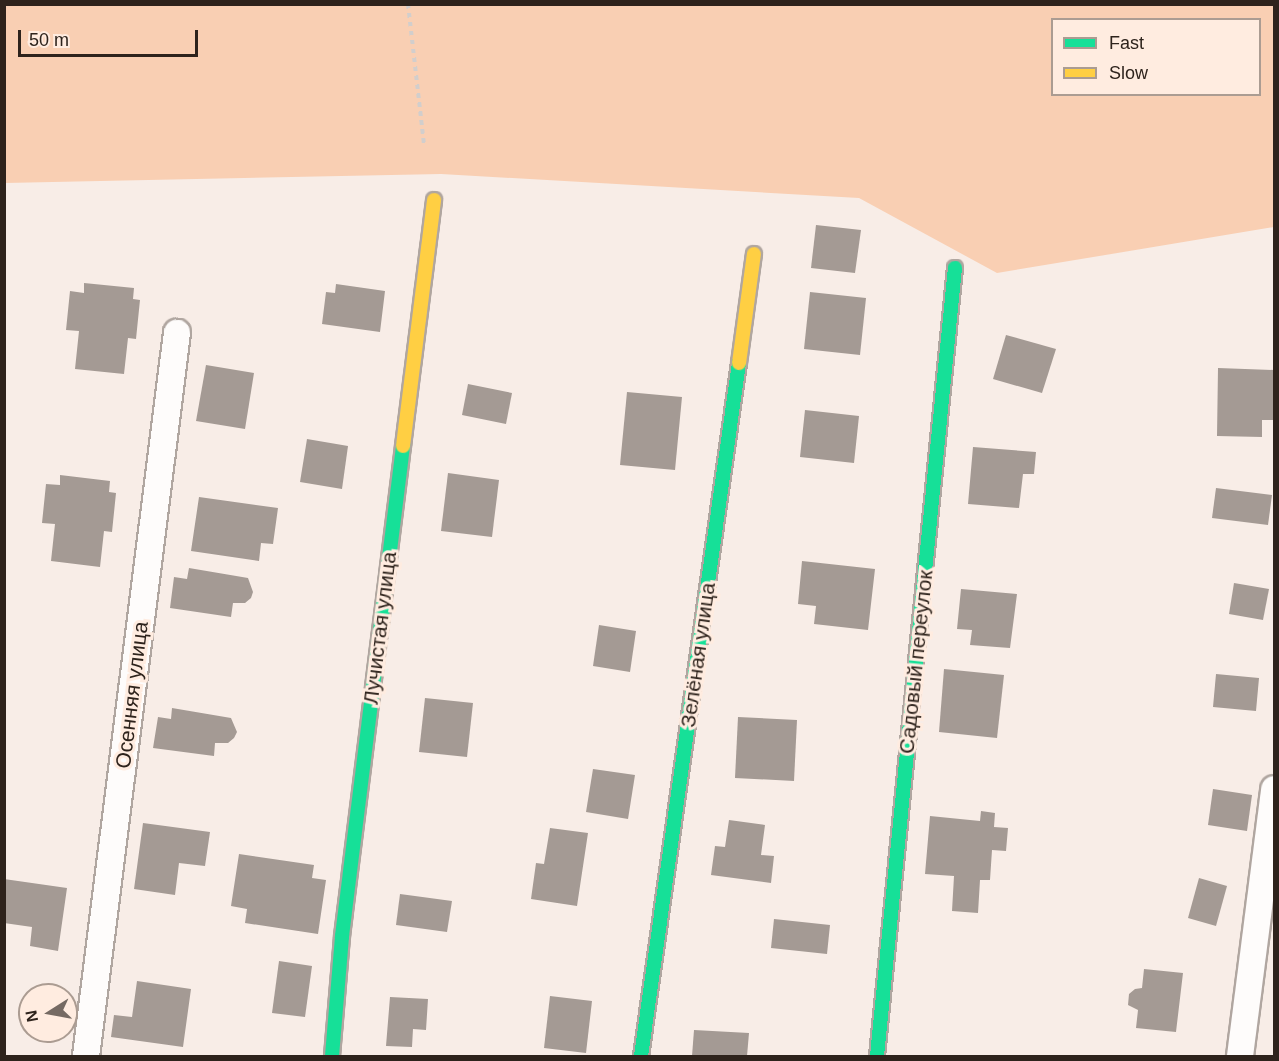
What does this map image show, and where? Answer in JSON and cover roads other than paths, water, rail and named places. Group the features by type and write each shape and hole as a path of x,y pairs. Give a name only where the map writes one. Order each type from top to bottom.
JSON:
{"street":[{"name":"Лучистая улица","path":"332,1056 342,936 434,200"},
{"name":"Зелёная улица","path":"641,1056 754,254"},
{"name":"Садовый переулок","path":"877,1056 955,268"},
{"name":"Осенняя улица","path":"86,1056 177,333"},
{"path":"1240,1056 1275,789"}]}
